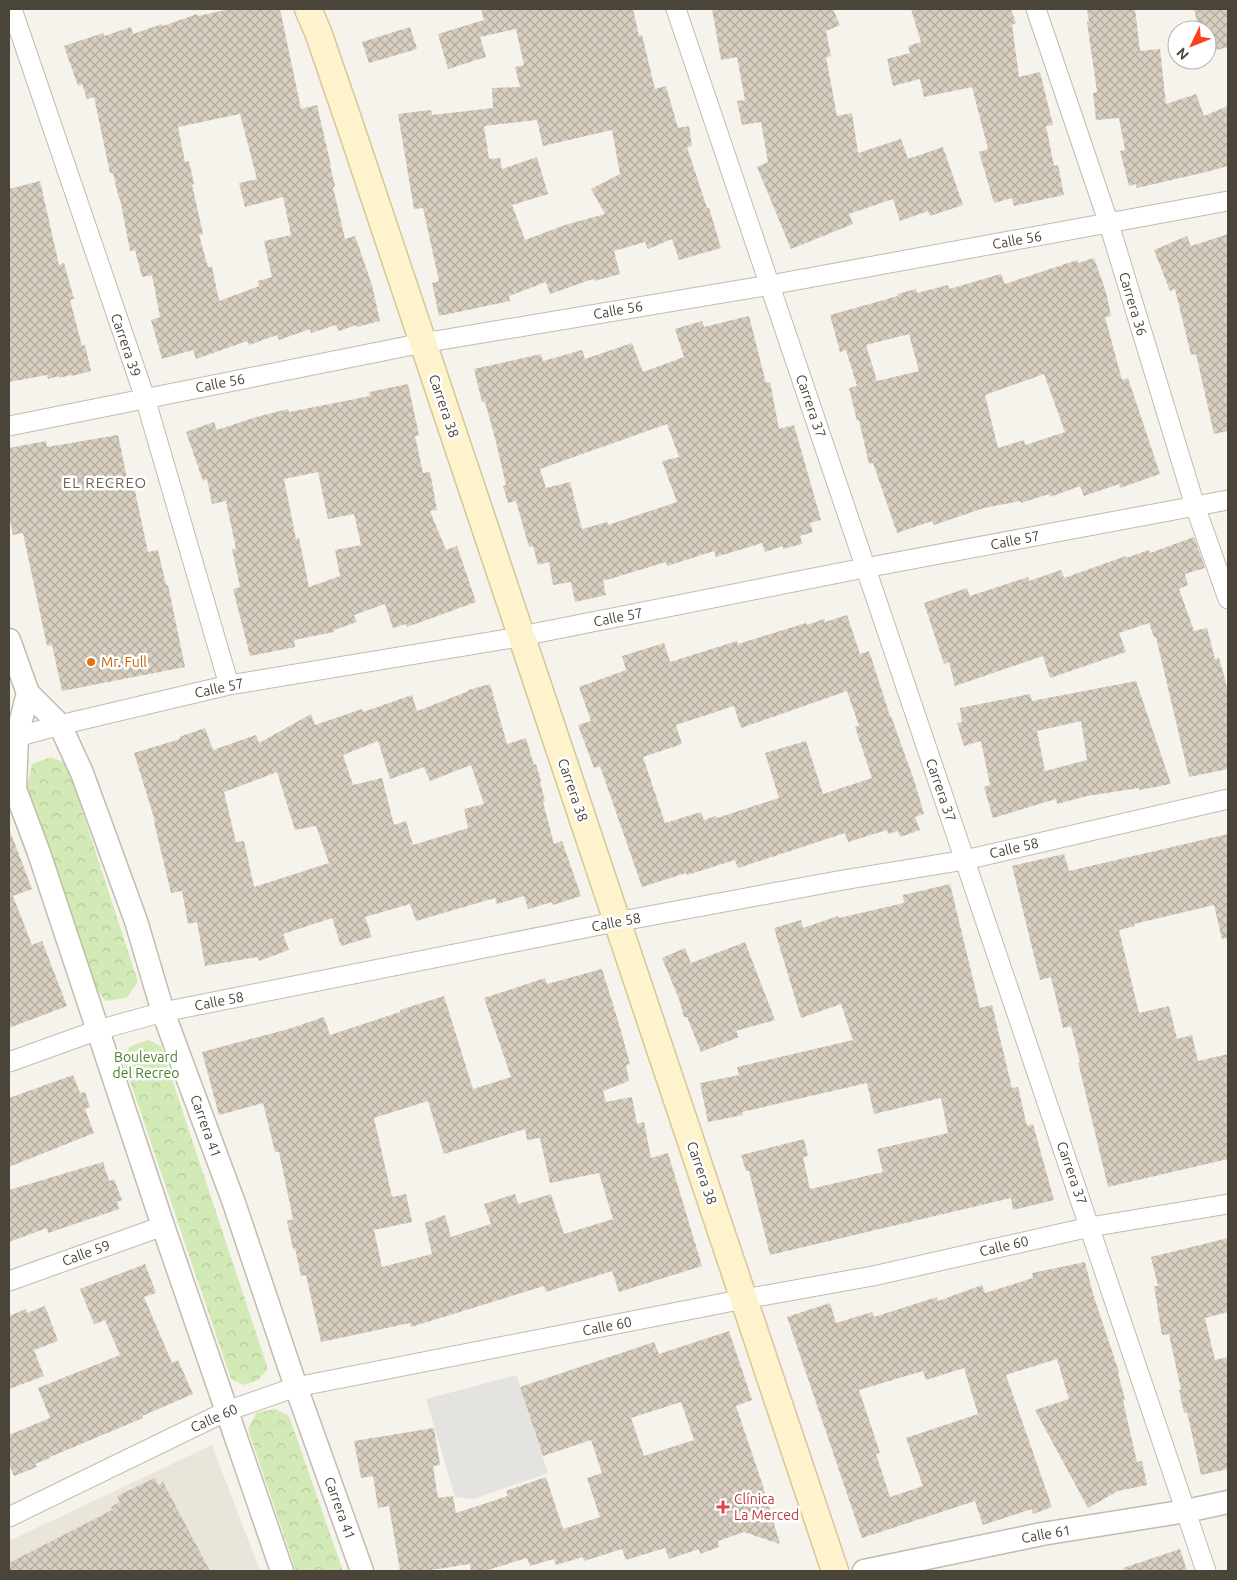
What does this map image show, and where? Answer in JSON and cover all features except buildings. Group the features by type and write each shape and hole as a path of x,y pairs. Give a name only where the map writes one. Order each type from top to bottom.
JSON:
{"main road":[{"name":"Carrera 38","path":"308,9 318,32 423,343 835,1571"}],"street":[{"name":"Carrera 39","path":"12,9 145,398 229,685"},
{"name":"Carrera 37","path":"676,9 1206,1571"},
{"name":"Carrera 36","path":"1036,9 1109,224 1195,506 1228,599"},
{"name":"Calle 56","path":"9,426 423,343 770,285 1228,201"},
{"name":"Calle 57","path":"13,738 229,685 521,636 866,568 1228,500"},
{"name":"Carrera 41","path":"9,640 28,693 60,725 82,773 136,921 163,1012 234,1203 296,1386 362,1571"},
{"path":"28,693 13,738 15,789 39,853 163,1226 282,1571"},
{"name":"Calle 58","path":"9,1062 98,1030 163,1012 617,922 843,880 965,860 1228,799"},
{"name":"Calle 60","path":"9,1517 228,1411 296,1386 744,1299 873,1276 1090,1227 1228,1204"},
{"name":"Calle 59","path":"9,1281 163,1226"},
{"name":"Calle 61","path":"864,1571 1042,1534 1186,1511 1228,1502"}],"shaded area":[{"path":"517,1375 548,1473 474,1499 455,1497 426,1399"},
{"path":"212,1445 260,1571 9,1571 9,1541"}],"green space":[{"path":"51,757 67,764 138,982 126,998 106,1001 96,989 27,786 32,764"},
{"name":"Boulevard del Recreo","path":"148,1040 161,1046 268,1369 258,1380 244,1385 231,1379 124,1063 129,1047"},
{"path":"275,1409 289,1416 343,1571 296,1571 248,1429 256,1413"}],"place":[{"name":"Mr. Full","path":"91,662"},
{"name":"Clínica La Merced","path":"723,1507"}],"district":[{"name":"EL RECREO","path":"105,483"}]}
